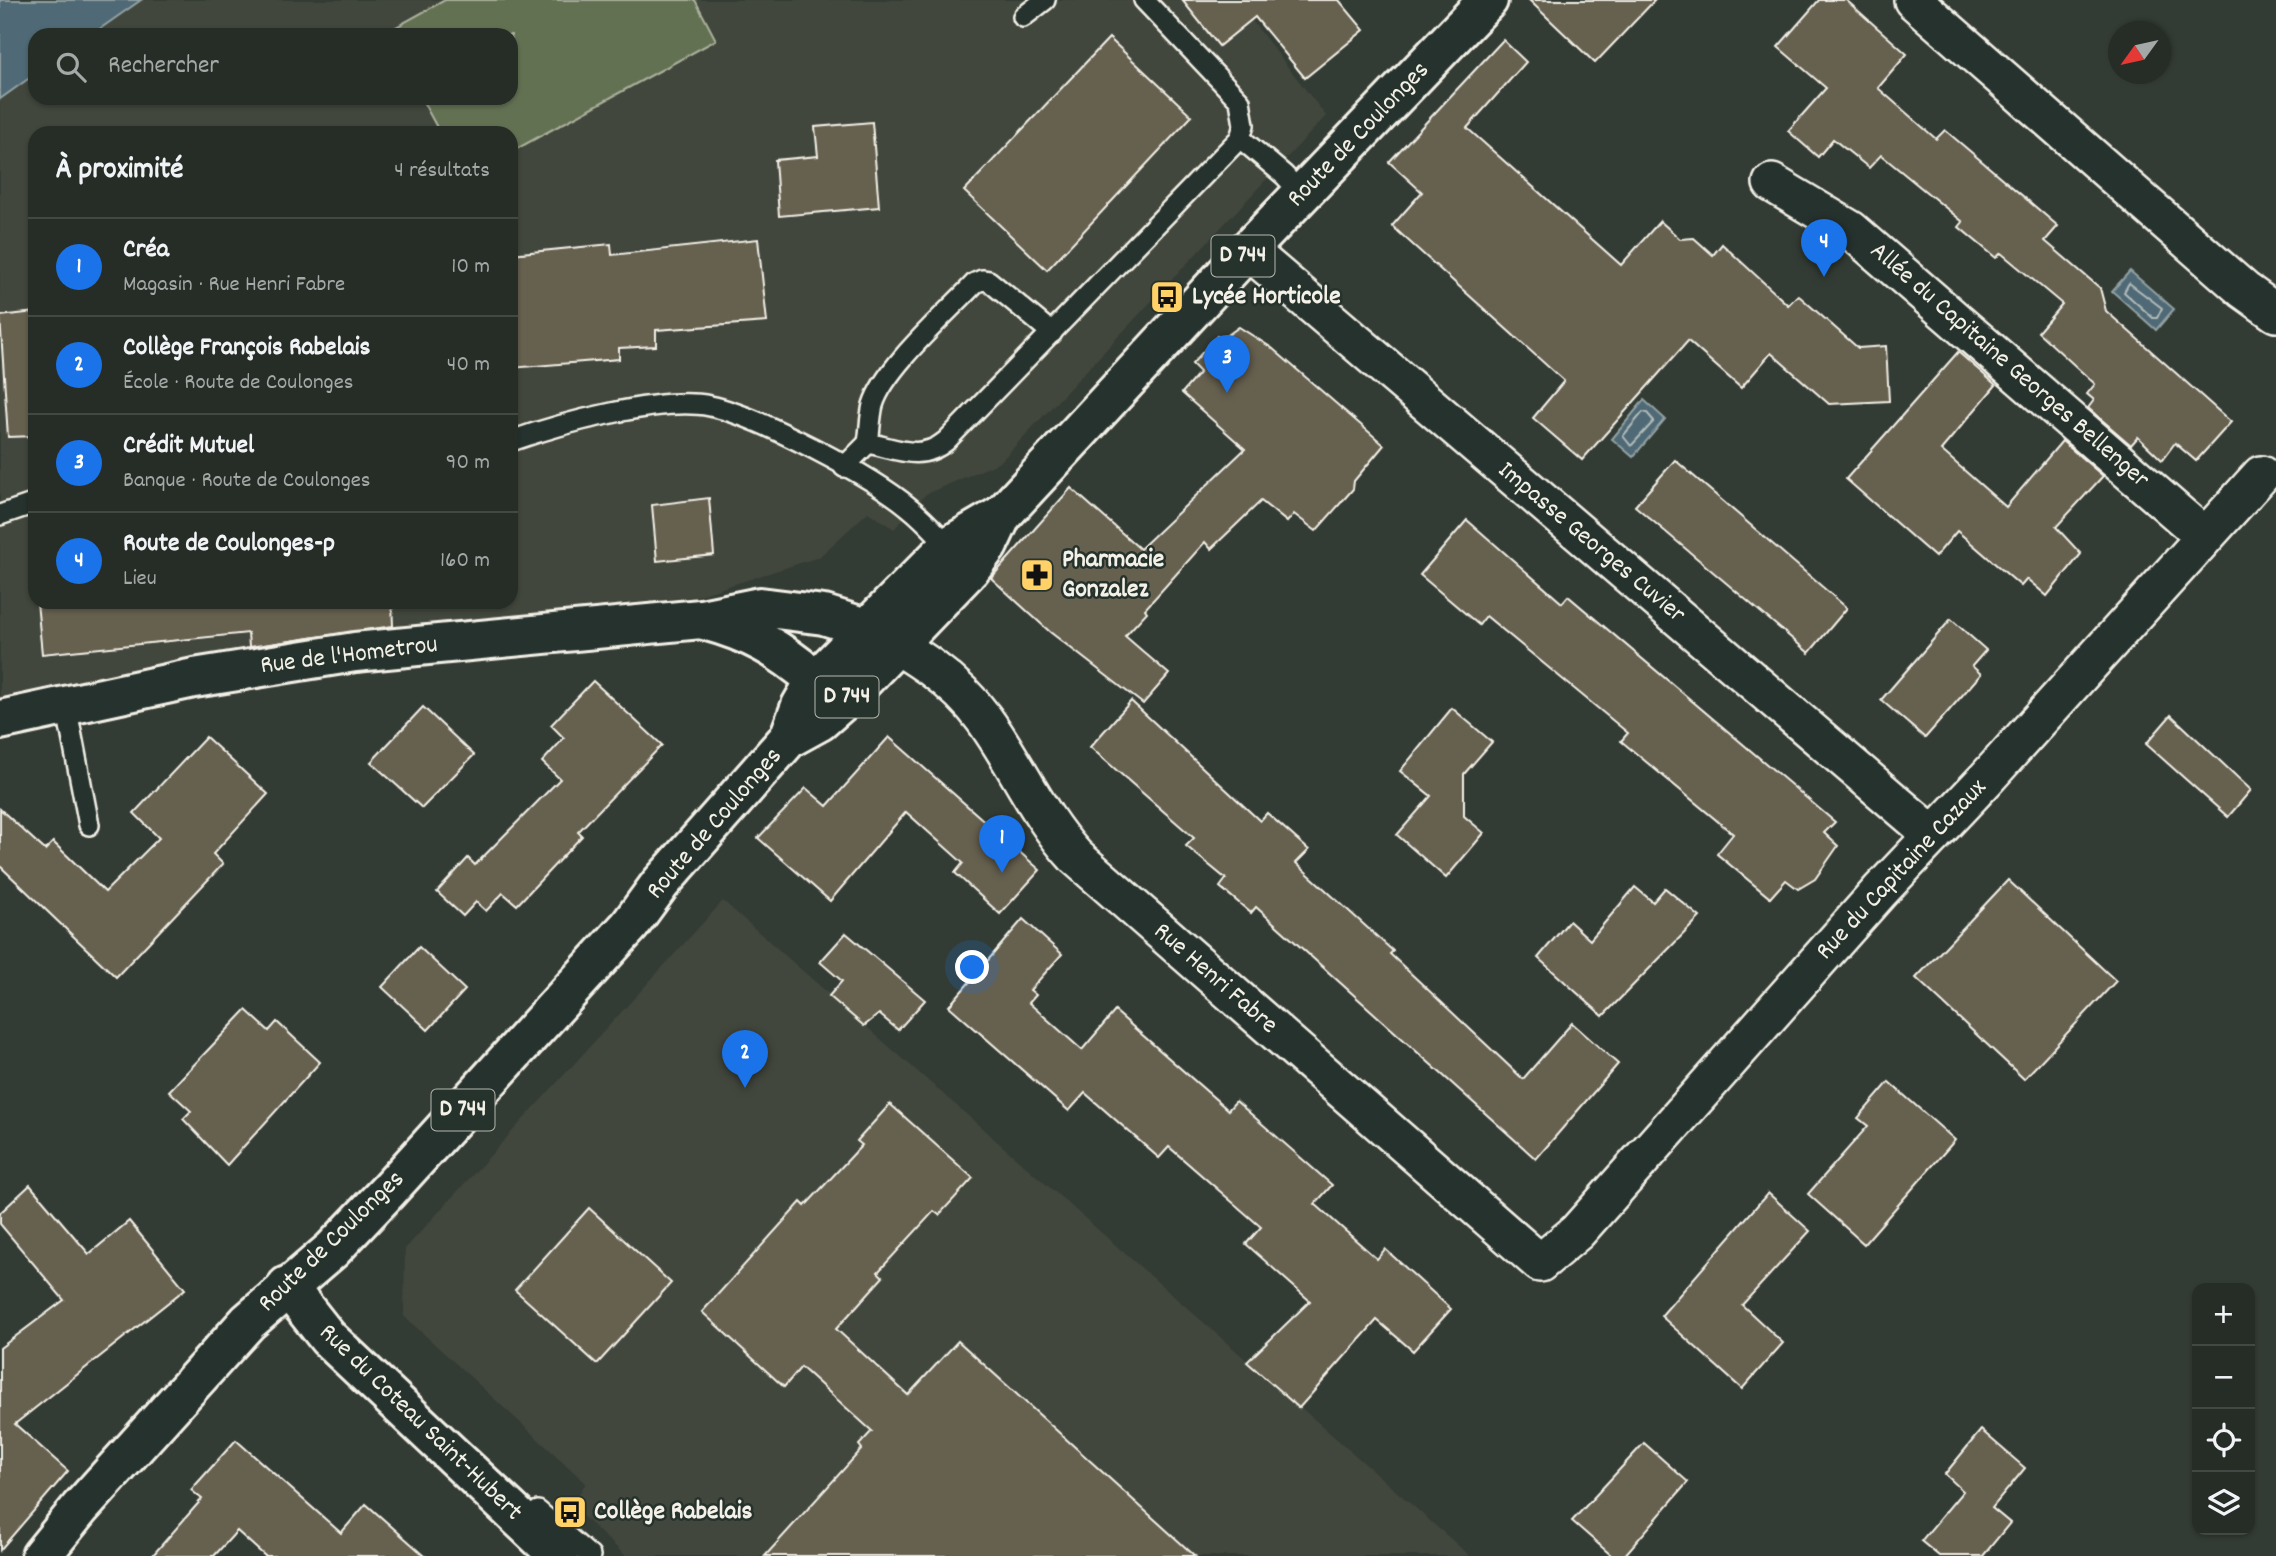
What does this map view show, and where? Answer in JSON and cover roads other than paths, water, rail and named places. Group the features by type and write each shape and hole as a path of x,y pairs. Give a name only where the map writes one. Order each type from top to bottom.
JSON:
{"main road":[{"name":"Route de Coulonges","path":"789,738 801,706 816,680 897,646 948,546 1002,515 1248,250 1488,0"},
{"name":"Route de Coulonges","path":"41,1556 80,1508 240,1331 287,1286 332,1250 388,1191 631,925 660,884 789,738 820,721 971,569 988,545 1002,515"},
{"name":"Rue de l'Hometrou","path":"0,720 194,678 355,652 701,619 733,610 780,608 824,615 897,646"},
{"name":"Rue de l'Hometrou","path":"701,619 743,630 776,647 816,680"},
{"name":"Rue du Coteau Saint-Hubert","path":"287,1286 328,1338 559,1556"}],"street":[{"path":"1913,0 2244,290 2276,313"},
{"name":"Allée du Capitaine Georges Bellenger","path":"1772,183 1852,230 2204,536"},
{"name":"Impasse Georges Cuvier","path":"1248,250 1933,835"},
{"name":"Rue du Capitaine Cazaux","path":"1540,1263 1577,1232 2261,475"},
{"name":"Rue Henri Fabre","path":"897,646 961,692 984,719 1052,832 1076,857 1540,1263"},
{"path":"816,680 870,673"}],"lane":[{"path":"1023,17 1045,0"},
{"path":"868,443 921,454 936,449 1240,138 1244,125 1240,101 1144,0"},
{"path":"1240,138 1284,174 1302,194"},
{"path":"844,467 868,443 873,405 882,387 907,355 975,284 982,280 989,281 1052,333"},
{"path":"518,439 565,422 655,408 711,406 769,428 883,488 912,509 948,546"},
{"path":"0,515 28,505"},
{"path":"66,705 89,825"},
{"path":"491,1493 524,1500 590,1556"}],"water":[{"path":"0,0 141,0 101,28 28,28 28,79 0,99"},
{"path":"2130,271 2174,309 2156,330 2112,291"},
{"path":"1644,400 1665,419 1633,457 1612,439"}],"place":[{"name":"Route de Coulonges-p","path":"1824,277"},
{"name":"Lycée Horticole","path":"1167,297"},
{"name":"Crédit Mutuel","path":"1227,393"},
{"name":"Pharmacie Gonzalez","path":"1037,575"},
{"name":"Créa","path":"1002,873"},
{"name":"Collège François Rabelais","path":"745,1088"},
{"name":"Collège Rabelais","path":"570,1512"}]}
